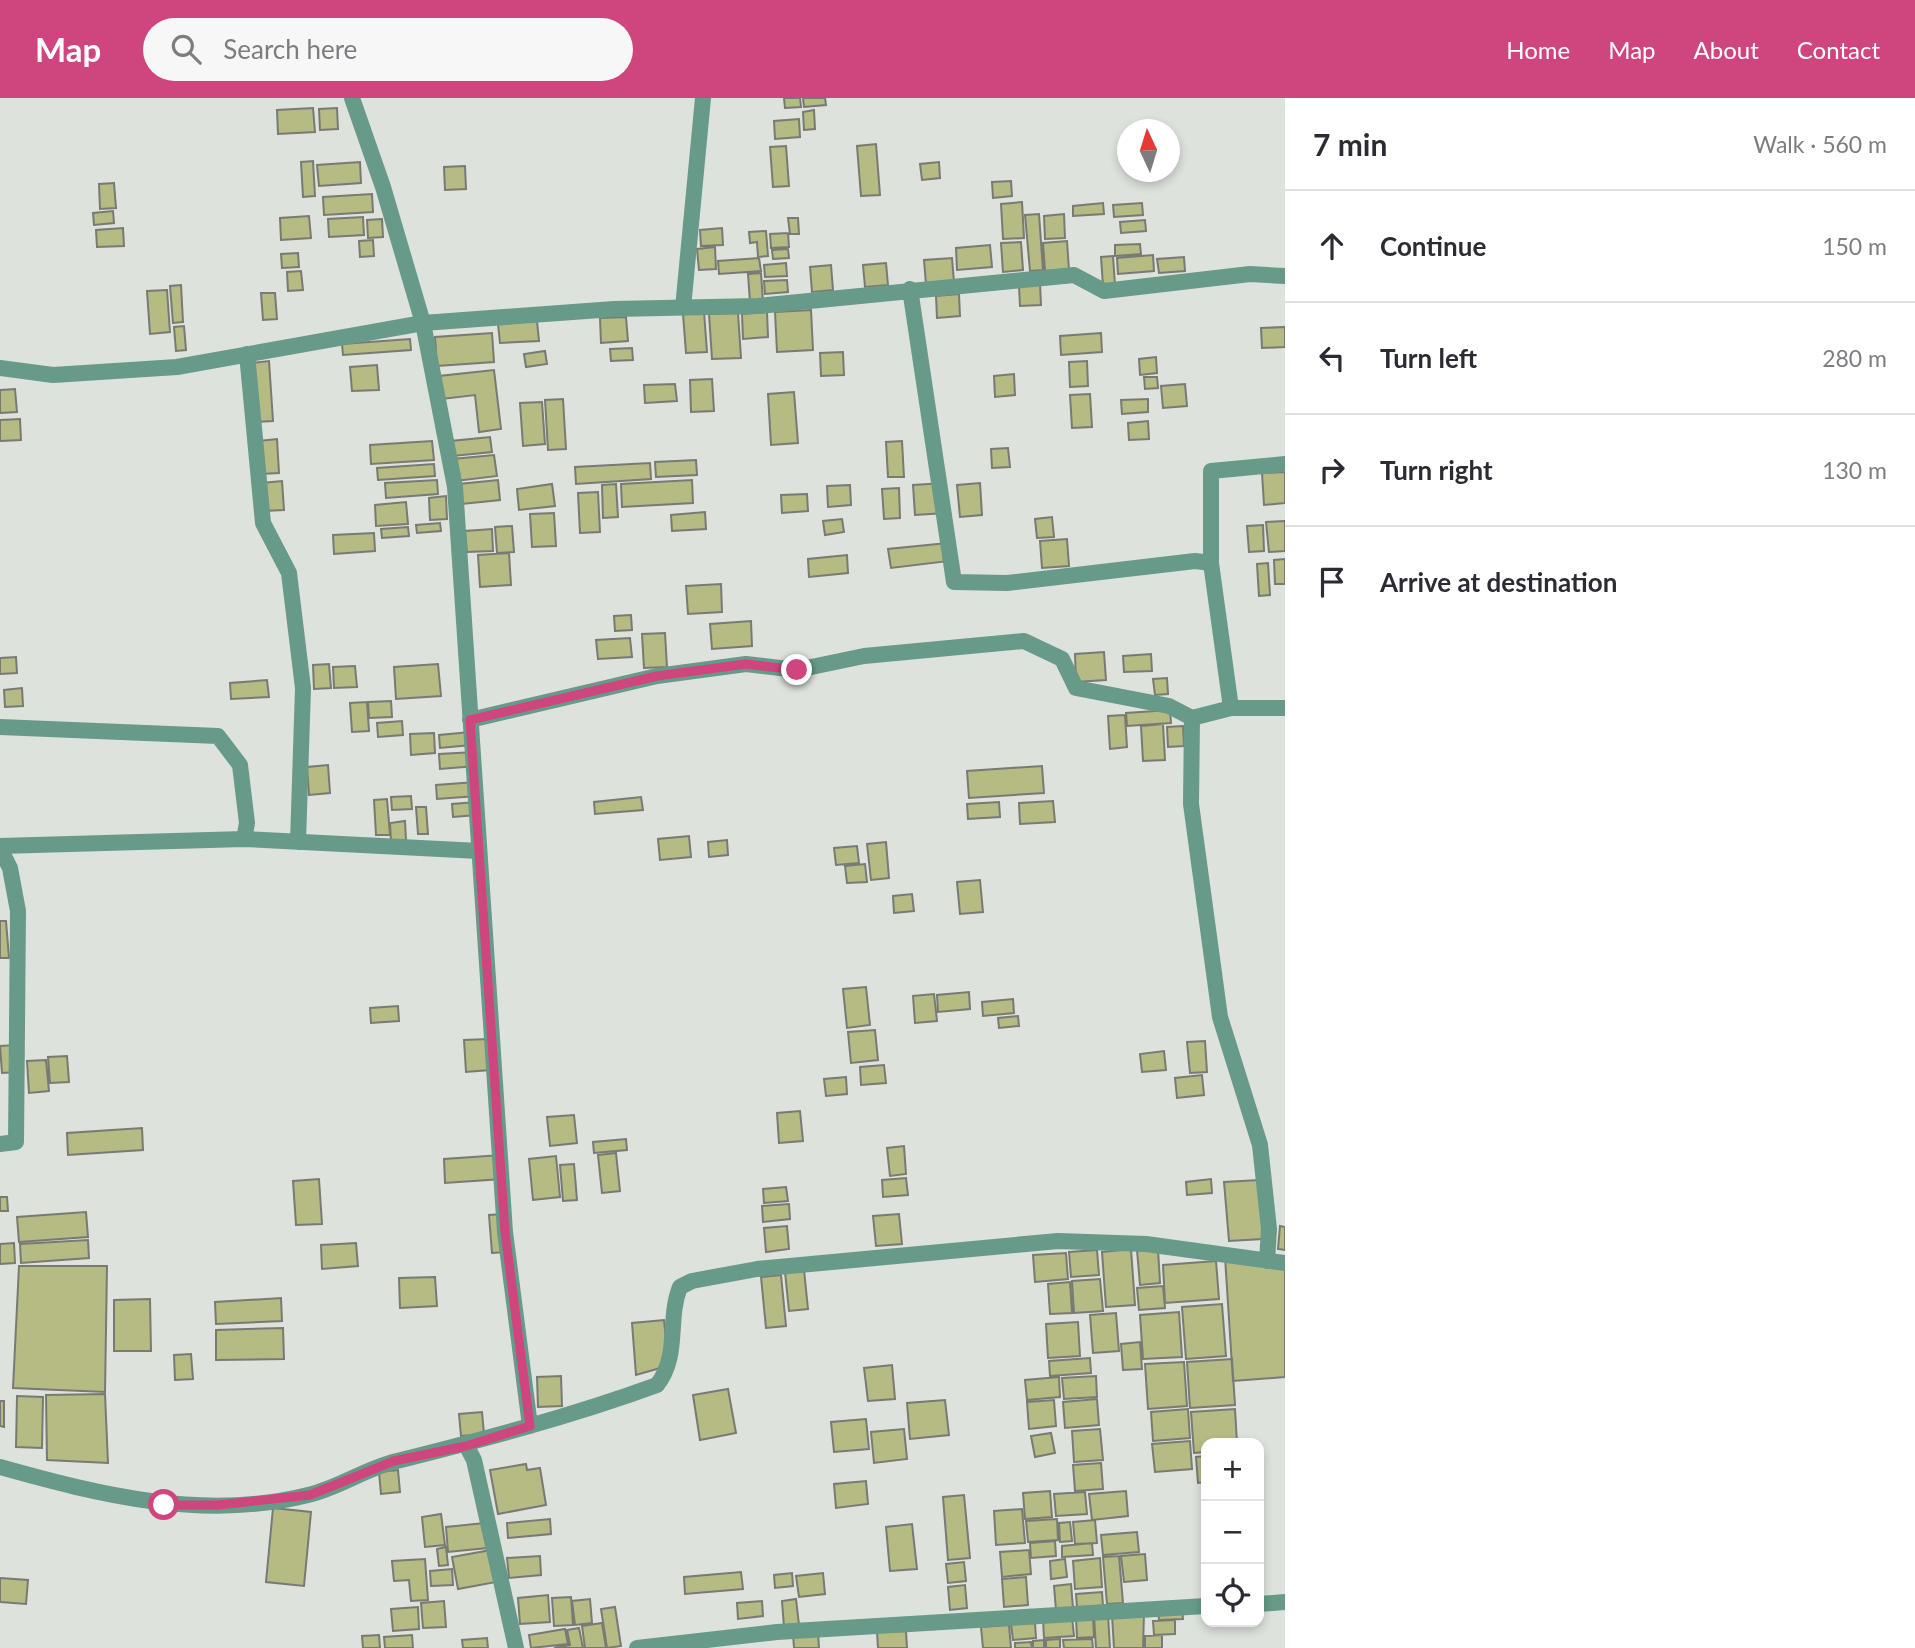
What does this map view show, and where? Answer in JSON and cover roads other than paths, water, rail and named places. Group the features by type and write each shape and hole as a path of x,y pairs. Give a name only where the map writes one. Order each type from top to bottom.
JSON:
{"street":[{"path":"352,98 383,187 423,323 455,487 505,1232 530,1426"},
{"path":"683,308 703,98"},
{"path":"0,368 53,375 177,367 423,323 614,309 758,306 1074,275 1104,291 1250,274 1285,276"},
{"path":"910,289 954,582 1007,583 1195,561 1211,563"},
{"path":"247,354 263,523 289,573 303,688 298,842"},
{"path":"1231,708 1211,563 1211,471 1285,464"},
{"path":"470,720 657,676 746,664 797,670 864,656 1024,641 1062,659 1076,688 1169,706 1192,718 1231,708 1285,708"},
{"path":"1192,718 1191,804 1218,1004 1260,1145 1269,1229 1267,1261"},
{"path":"0,727 218,736 240,765 247,823 244,839"},
{"path":"0,1144 16,1142 18,911 10,868 0,847 244,839 479,851"},
{"path":"0,1467 80,1490 164,1505 218,1505 310,1495 394,1461 466,1446 657,1384 667,1372 671,1356 675,1300 680,1287 692,1281 757,1269 1058,1241 1146,1244 1285,1263"},
{"path":"466,1446 474,1460 516,1648"},
{"path":"1264,1604 1285,1602"},
{"path":"637,1648 777,1632 1201,1606"}]}
